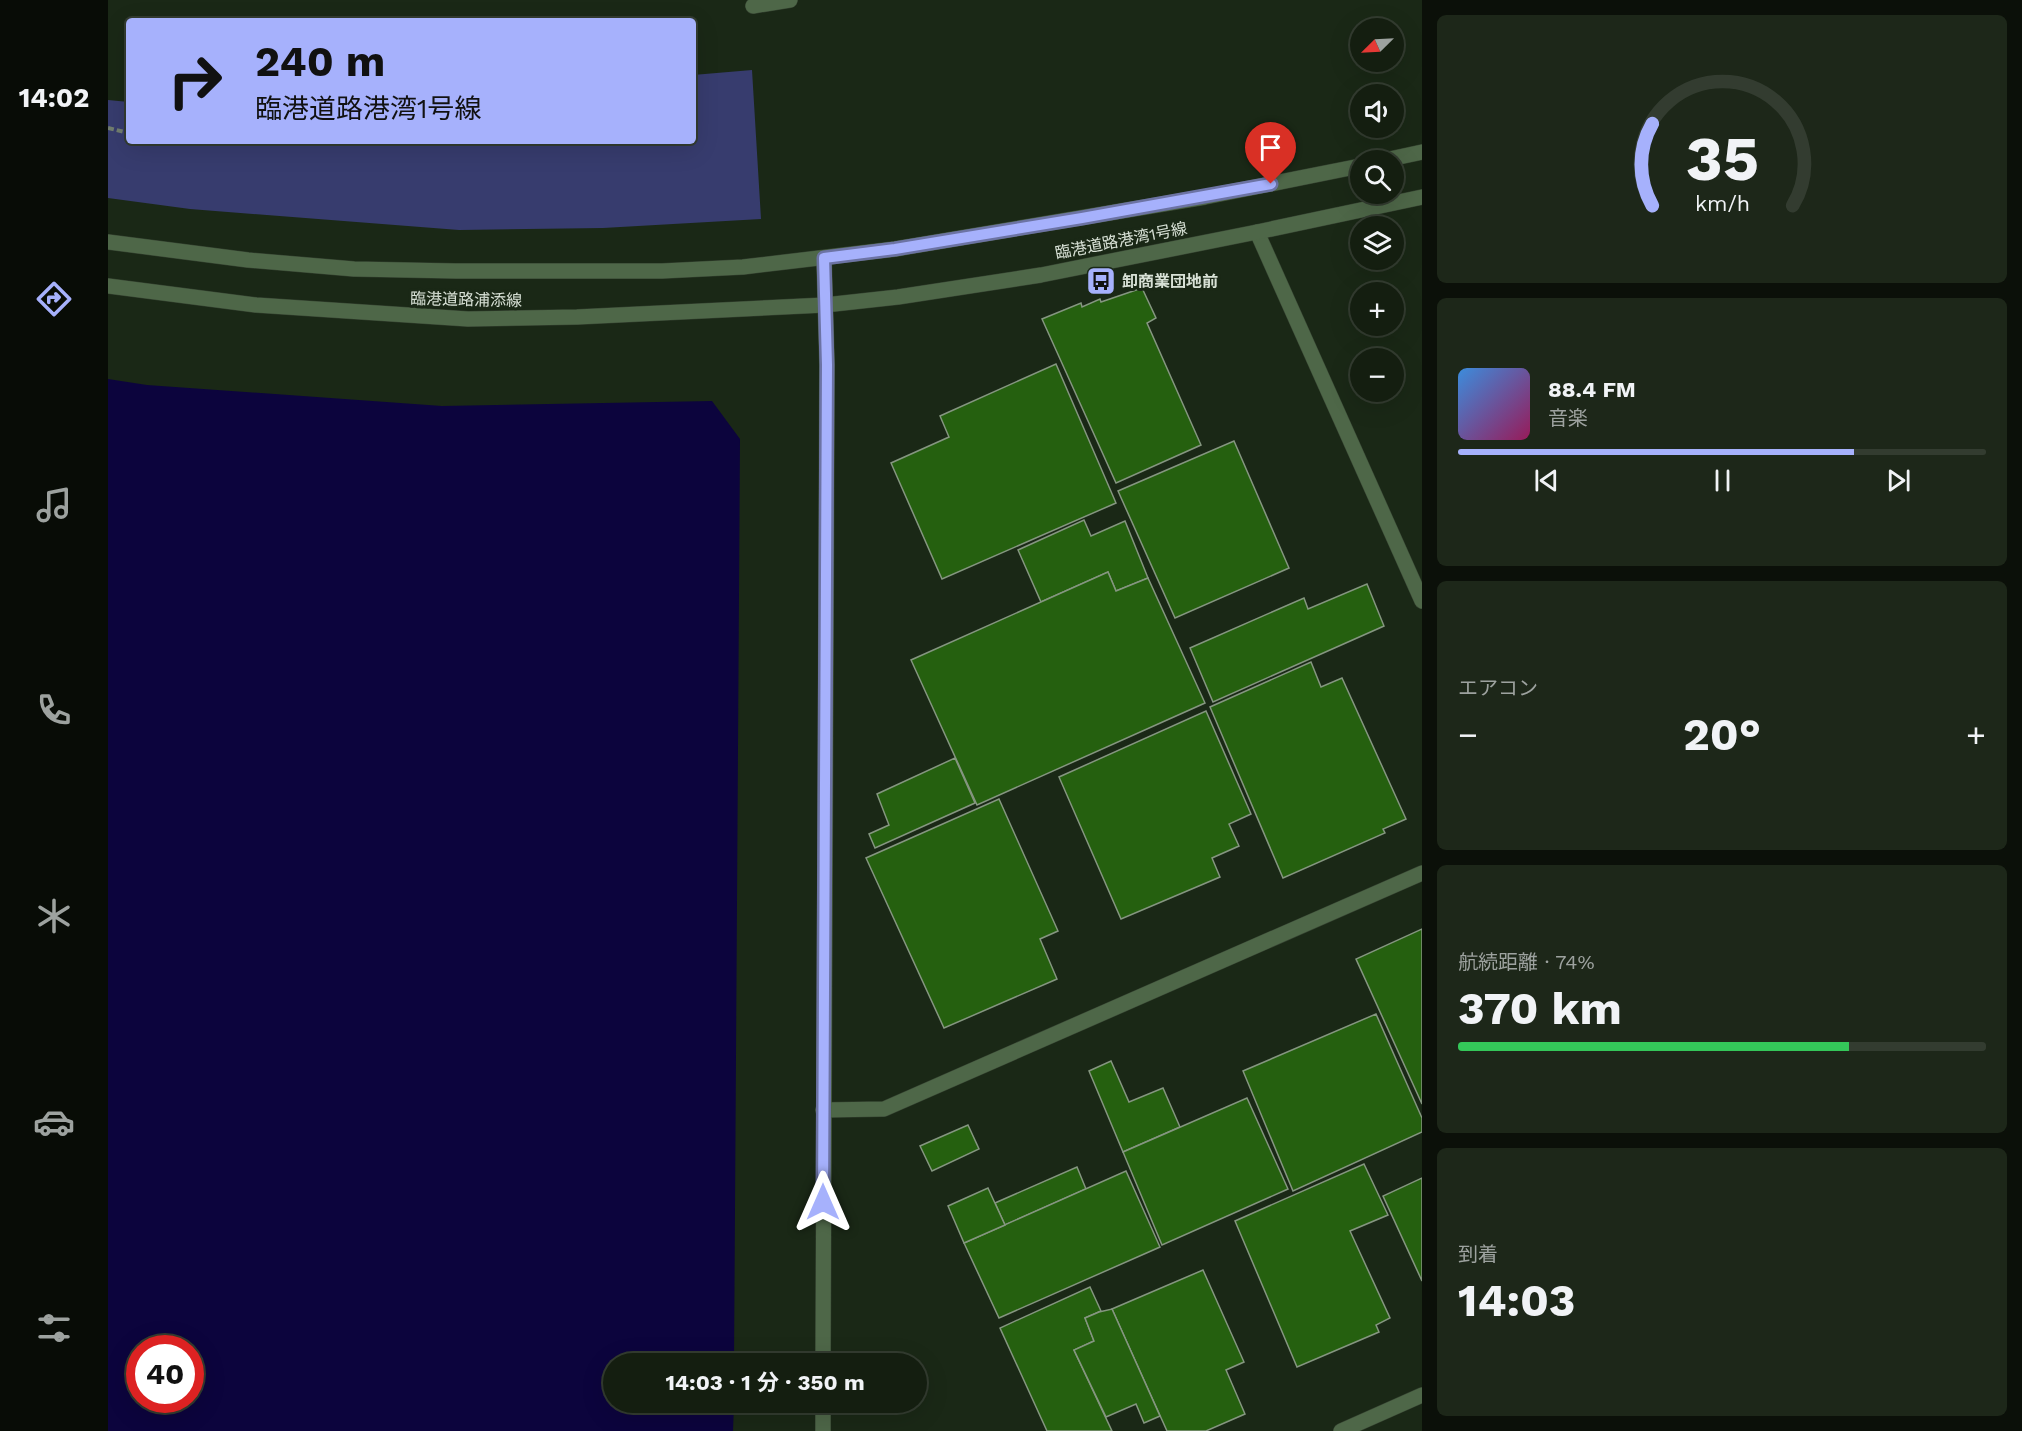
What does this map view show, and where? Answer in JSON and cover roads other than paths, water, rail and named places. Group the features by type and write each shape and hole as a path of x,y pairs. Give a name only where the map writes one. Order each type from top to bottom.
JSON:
{"street":[{"path":"753,6 790,0"},
{"path":"1404,156 1422,152"},
{"name":"臨港道路港湾1号線","path":"824,258 895,249 1185,201 1350,168"},
{"name":"臨港道路港湾1号線","path":"825,305 898,297 1041,275 1422,197"},
{"path":"1257,232 1422,600"},
{"name":"臨港道路浦添線","path":"108,242 248,260 354,269 662,271 743,267 824,258"},
{"path":"823,1353 827,365 824,258"},
{"name":"臨港道路浦添線","path":"108,286 256,305 468,319 825,305"},
{"path":"823,1110 884,1109 1422,873"},
{"path":"1341,1431 1422,1395"},
{"path":"823,1413 823,1431"}],"place":[{"name":"卸商業団地前","path":"1101,281"}]}
